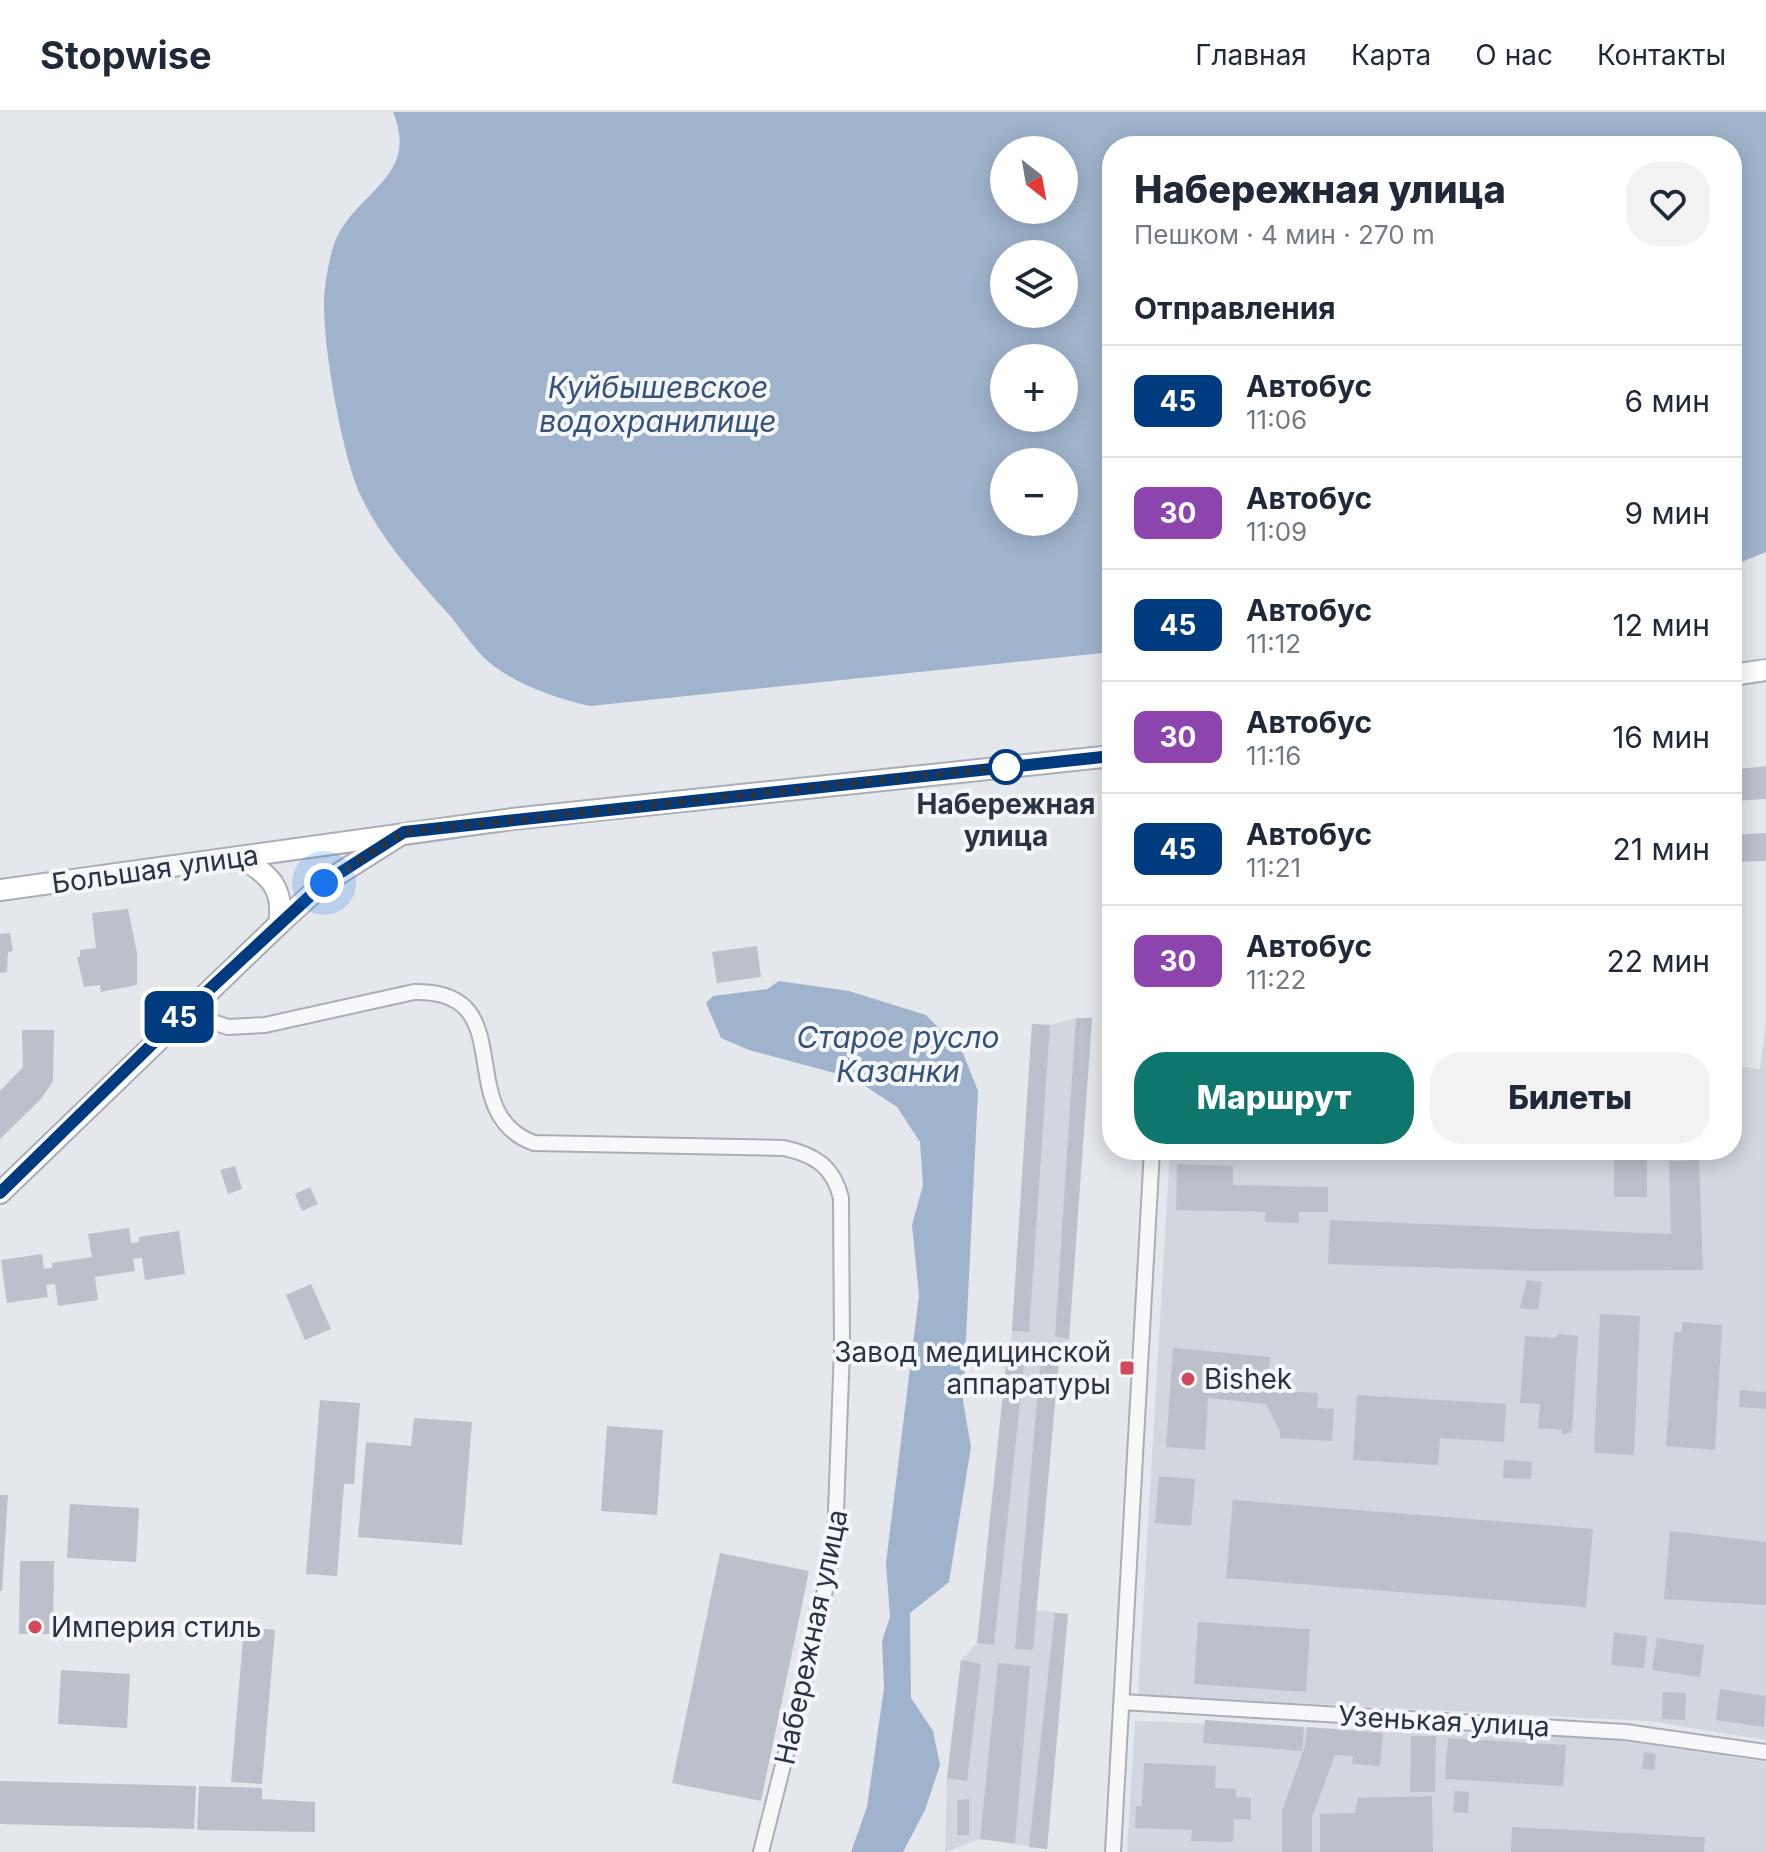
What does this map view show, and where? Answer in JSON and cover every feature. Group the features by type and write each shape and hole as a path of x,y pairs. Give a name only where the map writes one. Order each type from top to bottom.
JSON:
{"main road":[{"path":"1742,674 1766,670"},
{"name":"Большая улица","path":"0,890 404,832 1102,757"},
{"path":"0,1193 184,1013 324,883 404,832"},
{"path":"240,857 266,872 277,888 282,906 279,924"}],"street":[{"name":"Набережная улица","path":"184,1013 228,1027 265,1025 414,992 438,992 454,998 480,1029 490,1099 500,1122 514,1136 534,1143 784,1148 809,1153 824,1163 836,1179 841,1198 842,1333 837,1523 817,1631 761,1852"},
{"path":"1113,1852 1151,1160"},
{"name":"Узенькая улица","path":"1122,1702 1625,1732 1766,1752"}],"shaded area":[{"path":"1076,1018 1092,1018 1069,1339 1059,1358 1036,1610 1068,1614 1047,1849 980,1839 945,1852 947,1778 961,1660 977,1643 1012,1331 1032,1024 1050,1025"},
{"path":"1766,1022 1766,1740 1648,1721 1138,1695 1169,1160 1742,1160 1742,1067 1760,1069"},
{"path":"1135,1721 1609,1739 1766,1762 1766,1852 1127,1852"}],"water":[{"name":"Куйбышевское водохранилище","path":"393,112 1766,112 1766,552 1742,562 1742,136 1102,136 1102,653 590,706 565,699 517,680 483,656 390,544 369,512 354,478 329,362 325,288 331,253 338,235 393,166 399,151 399,133"},
{"name":"Старое русло Казанки","path":"779,981 849,991 926,1015 963,1053 978,1091 963,1401 971,1447 949,1582 910,1613 911,1698 933,1731 940,1765 925,1810 903,1852 851,1852 867,1807 884,1688 882,1641 890,1617 886,1563 919,1295 912,1225 923,1185 920,1142 897,1107 853,1078 749,1050 721,1038 706,1003 713,996 767,989"}],"building":[{"path":"1766,766 1766,799 1742,800 1742,769"},
{"path":"1766,833 1766,861 1742,862 1742,834"},
{"path":"128,909 137,953 137,985 101,992 100,985 84,987 77,957 80,957 80,950 96,948 92,913"},
{"path":"10,933 13,951 8,952 7,972 0,973 0,934"},
{"path":"757,946 761,977 717,983 712,952"},
{"path":"1076,1018 1092,1018 1069,1339 1055,1336"},
{"path":"1032,1024 1050,1025 1029,1332 1012,1331"},
{"path":"22,1030 54,1030 53,1081 41,1099 0,1139 0,1091 23,1067"},
{"path":"1614,1160 1647,1160 1647,1197 1614,1197"},
{"path":"1699,1160 1703,1270 1535,1271 1328,1264 1330,1220 1671,1234 1669,1161"},
{"path":"1177,1164 1233,1166 1233,1185 1328,1187 1328,1212 1299,1212 1299,1223 1265,1222 1265,1212 1176,1210"},
{"path":"235,1166 242,1189 228,1194 220,1170"},
{"path":"310,1187 318,1204 302,1211 295,1194"},
{"path":"129,1228 131,1243 139,1242 139,1237 179,1231 185,1274 145,1280 142,1258 133,1259 135,1271 95,1277 98,1300 58,1306 55,1284 46,1285 48,1297 7,1303 1,1260 42,1254 44,1269 52,1268 52,1263 92,1257 88,1234"},
{"path":"1527,1280 1542,1282 1538,1310 1520,1308"},
{"path":"311,1284 331,1329 305,1340 286,1295"},
{"path":"1600,1314 1640,1316 1634,1455 1594,1453"},
{"path":"1682,1322 1722,1325 1715,1450 1666,1446 1674,1332 1682,1332"},
{"path":"1558,1334 1578,1336 1572,1431 1568,1434 1562,1434 1562,1430 1538,1428 1540,1404 1520,1403 1525,1336 1556,1338"},
{"path":"1173,1348 1270,1357 1267,1390 1318,1393 1317,1408 1334,1409 1332,1441 1280,1438 1280,1431 1266,1404 1208,1398 1205,1450 1166,1447"},
{"path":"1007,1355 1025,1356 994,1645 977,1643"},
{"path":"1041,1357 1059,1358 1033,1650 1015,1649"},
{"path":"1740,1390 1766,1392 1766,1409 1739,1407"},
{"path":"1357,1395 1506,1404 1504,1442 1440,1438 1438,1465 1353,1460"},
{"path":"320,1400 360,1403 354,1484 344,1484 337,1576 306,1574"},
{"path":"414,1418 472,1422 462,1545 358,1537 366,1442 411,1446"},
{"path":"607,1426 663,1430 657,1515 601,1511"},
{"path":"1504,1460 1532,1462 1531,1479 1503,1478"},
{"path":"1159,1476 1195,1479 1191,1526 1155,1523"},
{"path":"0,1495 8,1495 2,1591 0,1591"},
{"path":"1233,1500 1593,1529 1586,1607 1226,1578"},
{"path":"70,1504 139,1508 136,1562 67,1558"},
{"path":"1670,1531 1766,1542 1766,1605 1664,1599"},
{"path":"720,1553 809,1571 761,1801 672,1783"},
{"path":"20,1561 54,1561 53,1634 19,1634"},
{"path":"1055,1613 1068,1614 1047,1849 1029,1847"},
{"path":"1198,1622 1310,1629 1306,1692 1194,1684"},
{"path":"244,1627 275,1630 262,1784 231,1782"},
{"path":"1614,1633 1647,1636 1644,1668 1611,1665"},
{"path":"1657,1638 1704,1645 1700,1677 1652,1670"},
{"path":"961,1660 981,1664 967,1781 947,1778"},
{"path":"998,1663 1030,1666 1015,1843 980,1839"},
{"path":"61,1670 130,1674 127,1728 58,1724"},
{"path":"1720,1689 1766,1696 1764,1727 1716,1720"},
{"path":"1663,1692 1686,1693 1685,1720 1662,1719"},
{"path":"1205,1720 1304,1727 1302,1751 1203,1743"},
{"path":"1307,1727 1383,1733 1380,1766 1352,1764 1353,1756 1335,1755 1312,1817 1312,1852 1282,1852 1282,1811 1305,1746"},
{"path":"1411,1736 1436,1736 1435,1792 1410,1792"},
{"path":"1448,1738 1566,1745 1563,1786 1445,1779"},
{"path":"1644,1752 1656,1754 1654,1770 1642,1769"},
{"path":"1144,1763 1216,1766 1215,1788 1236,1789 1236,1797 1251,1798 1251,1820 1234,1819 1233,1842 1191,1841 1192,1830 1135,1828 1136,1806 1142,1806"},
{"path":"0,1781 196,1786 194,1829 0,1824"},
{"path":"199,1786 262,1788 262,1799 315,1802 315,1832 197,1830"},
{"path":"1455,1791 1469,1792 1468,1813 1453,1812"},
{"path":"1432,1796 1433,1852 1320,1852 1320,1814 1355,1813 1358,1798"},
{"path":"969,1799 969,1835 957,1835 957,1800"},
{"path":"1512,1827 1705,1837 1704,1852 1511,1852"}],"bus line":[{"name":"45","path":"0,1193 184,1013 324,883 404,832 1102,757"}],"place":[{"name":"Набережная улица","path":"1006,767"},
{"name":"Завод медицинской аппаратуры","path":"1127,1368"},
{"name":"Bishek","path":"1188,1379"},
{"name":"Империя стиль","path":"35,1627"}],"route":[{"path":"324,883 404,832 1006,767"}]}
